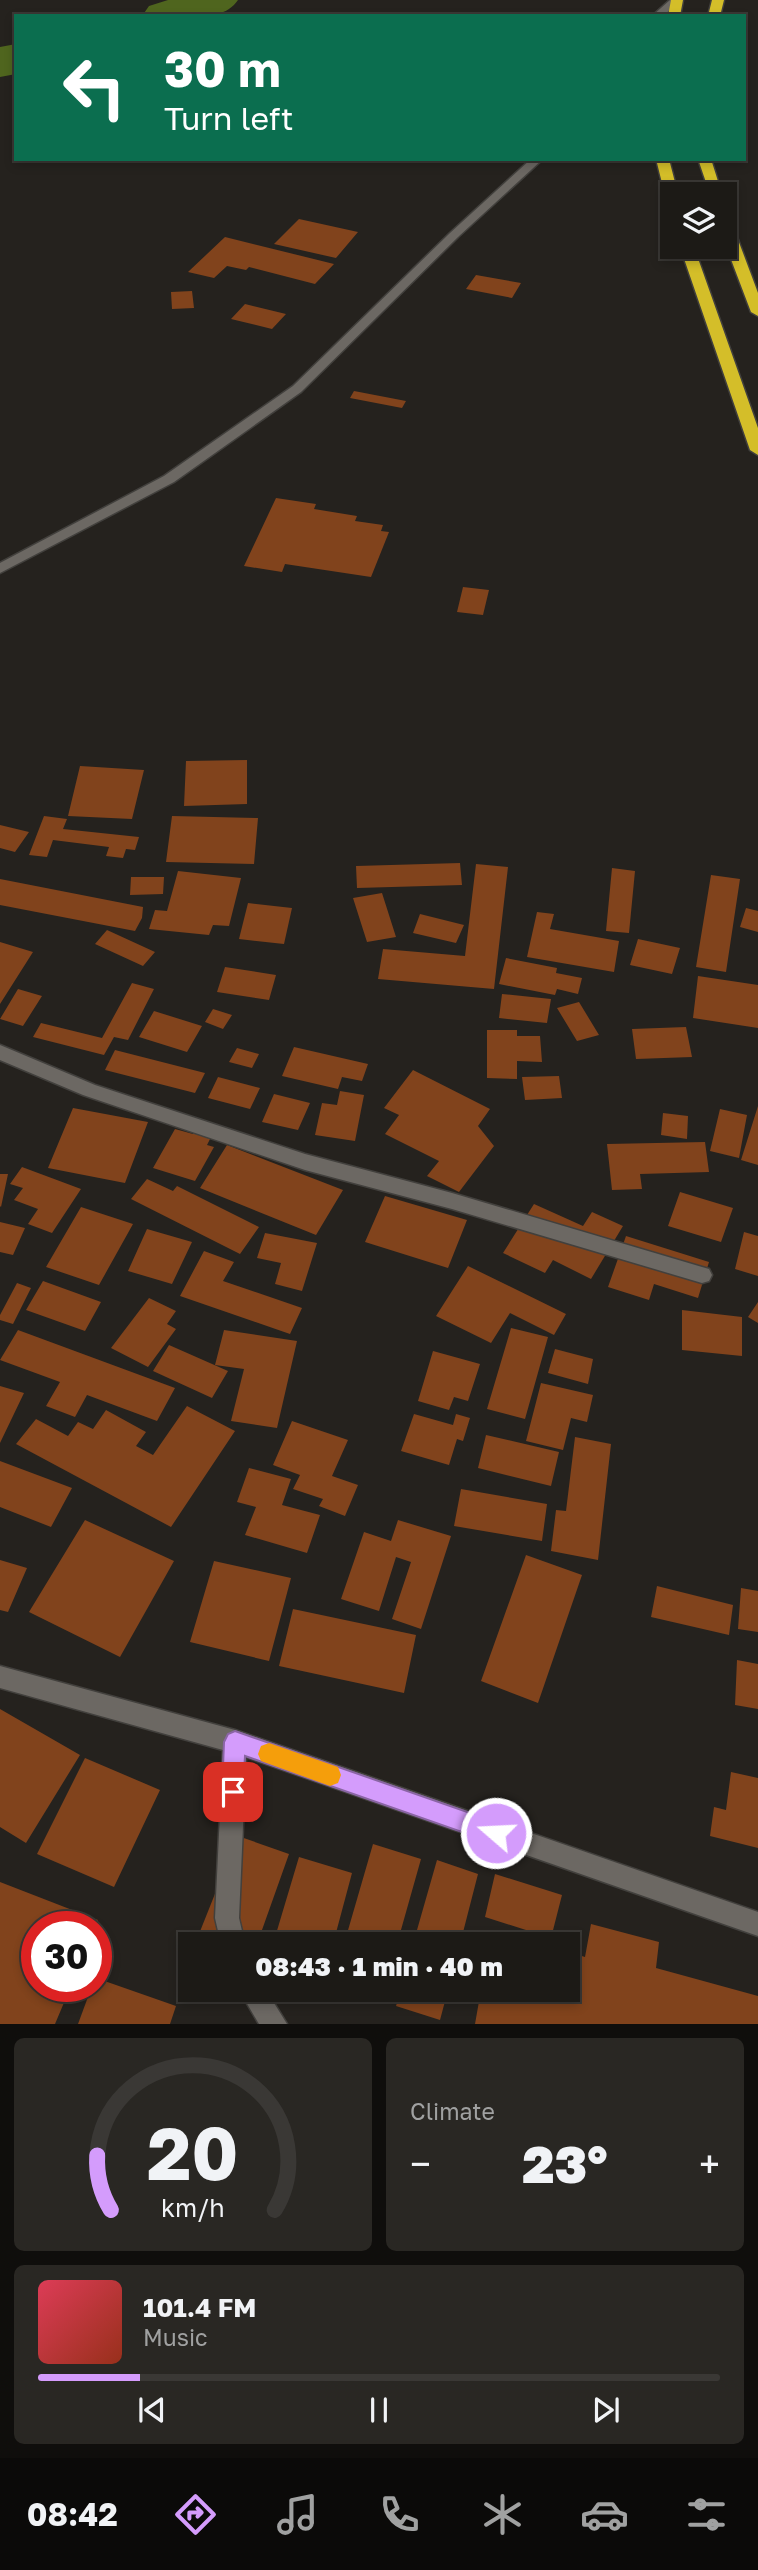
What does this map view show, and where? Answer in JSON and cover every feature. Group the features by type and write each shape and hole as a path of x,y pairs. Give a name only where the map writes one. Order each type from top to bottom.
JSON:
{"highway":[{"path":"663,161 668,182"},
{"path":"706,161 712,182"},
{"path":"737,256 758,312"},
{"path":"691,259 758,450"}],"street":[{"path":"660,14 677,0"},
{"path":"0,569 169,479 297,388 454,235 536,161"},
{"path":"0,1052 89,1090 305,1162 452,1201 702,1275"},
{"path":"0,1677 235,1742 758,1924"},
{"path":"230,1932 227,1918 235,1742"},
{"path":"259,2002 274,2024"}],"building":[{"path":"299,219 358,232 336,258 274,244"},
{"path":"225,237 334,264 315,284 249,267 246,270 227,266 214,278 188,272"},
{"path":"476,275 521,283 512,298 466,289"},
{"path":"192,291 194,308 172,309 171,292"},
{"path":"245,304 286,314 272,329 231,319"},
{"path":"354,391 406,401 402,408 350,398"},
{"path":"276,498 316,504 314,509 357,516 355,521 383,525 381,531 389,532 371,577 285,564 282,572 244,566"},
{"path":"463,587 489,590 483,615 457,612"},
{"path":"247,760 247,804 184,806 186,761"},
{"path":"80,766 144,770 132,819 68,816"},
{"path":"44,816 67,819 63,829 139,837 135,850 126,849 123,858 106,856 109,847 53,840 47,857 29,855"},
{"path":"172,816 258,818 254,864 166,862"},
{"path":"0,825 29,832 15,852 0,848"},
{"path":"460,863 462,885 357,888 356,866"},
{"path":"476,864 508,867 494,989 378,979 383,949 465,956"},
{"path":"612,868 635,871 629,933 606,931"},
{"path":"178,871 241,878 229,926 213,925 209,935 149,929 155,910 167,911"},
{"path":"711,875 740,879 726,972 696,967"},
{"path":"131,877 164,877 163,894 130,895"},
{"path":"0,879 143,907 142,918 135,931 0,905"},
{"path":"382,893 396,937 367,942 353,898"},
{"path":"248,903 292,908 284,944 239,939"},
{"path":"746,908 758,911 758,932 740,927"},
{"path":"537,912 554,914 550,929 619,941 614,972 527,957"},
{"path":"420,914 464,925 456,943 413,933"},
{"path":"107,930 155,952 143,966 95,944"},
{"path":"638,939 680,948 672,974 630,965"},
{"path":"0,942 33,952 0,1004"},
{"path":"506,958 557,968 556,973 582,978 578,994 557,989 555,995 499,984"},
{"path":"225,967 276,975 269,1000 217,992"},
{"path":"698,976 758,985 758,1028 693,1018"},
{"path":"132,983 154,989 128,1040 114,1037 104,1055 33,1037 41,1023 102,1038"},
{"path":"18,989 42,996 23,1026 0,1019"},
{"path":"502,994 551,999 547,1023 499,1018"},
{"path":"579,1002 599,1035 577,1041 557,1008"},
{"path":"213,1009 232,1015 223,1029 205,1022"},
{"path":"154,1011 202,1026 187,1052 139,1037"},
{"path":"686,1027 692,1057 636,1059 632,1029"},
{"path":"487,1030 517,1030 517,1036 540,1036 542,1062 517,1061 517,1079 487,1078"},
{"path":"294,1047 368,1064 362,1081 342,1077 338,1089 282,1076"},
{"path":"237,1048 259,1054 252,1068 229,1062"},
{"path":"115,1050 205,1073 195,1093 105,1070"},
{"path":"413,1070 490,1109 478,1126 494,1146 459,1192 427,1176 439,1161 385,1134 399,1115 384,1108"},
{"path":"559,1076 562,1098 525,1100 522,1077"},
{"path":"218,1077 260,1088 250,1109 208,1098"},
{"path":"340,1091 364,1095 355,1141 315,1135 322,1103 337,1105"},
{"path":"274,1094 310,1103 298,1130 262,1122"},
{"path":"758,1106 758,1165 741,1160"},
{"path":"73,1108 148,1122 125,1183 48,1168"},
{"path":"720,1109 747,1115 739,1158 710,1151"},
{"path":"663,1113 688,1116 687,1139 661,1135"},
{"path":"175,1129 193,1134 195,1130 212,1135 207,1145 214,1147 195,1181 153,1168"},
{"path":"705,1142 709,1172 640,1174 642,1189 612,1190 607,1144"},
{"path":"227,1145 343,1190 316,1235 200,1188"},
{"path":"22,1167 81,1189 52,1233 28,1224 38,1209 14,1200 23,1188 10,1184"},
{"path":"0,1174 8,1174 1,1207 0,1206"},
{"path":"147,1179 173,1191 177,1186 259,1227 240,1254 131,1199"},
{"path":"680,1192 733,1208 721,1242 668,1226"},
{"path":"385,1196 467,1220 448,1268 365,1242"},
{"path":"534,1204 583,1226 592,1212 623,1226 591,1279 553,1260 545,1273 503,1253"},
{"path":"81,1207 133,1224 99,1285 46,1267"},
{"path":"0,1222 25,1228 13,1255 0,1252"},
{"path":"147,1229 192,1242 172,1284 128,1271"},
{"path":"744,1232 758,1236 758,1276 735,1269"},
{"path":"265,1233 317,1243 302,1291 275,1284 281,1263 257,1258"},
{"path":"626,1236 709,1262 698,1298 654,1284 649,1300 608,1287"},
{"path":"204,1251 234,1262 223,1281 302,1308 290,1334 180,1296"},
{"path":"468,1266 566,1314 554,1335 510,1313 491,1343 436,1316"},
{"path":"43,1281 101,1302 85,1331 26,1310"},
{"path":"17,1283 31,1288 13,1324 0,1320 0,1315"},
{"path":"149,1298 176,1311 167,1324 176,1329 148,1367 111,1348"},
{"path":"758,1302 758,1323 748,1317"},
{"path":"682,1310 742,1317 742,1356 682,1350"},
{"path":"511,1328 548,1337 525,1419 487,1409"},
{"path":"18,1330 175,1388 157,1421 87,1395 75,1417 46,1406 60,1382 0,1360"},
{"path":"224,1330 297,1341 277,1428 231,1421 244,1369 215,1365"},
{"path":"169,1345 228,1371 212,1398 153,1371"},
{"path":"555,1349 593,1359 588,1384 548,1373"},
{"path":"433,1351 480,1364 468,1401 454,1397 449,1410 418,1401"},
{"path":"541,1383 593,1395 587,1422 571,1418 563,1450 526,1441"},
{"path":"0,1386 24,1393 0,1443"},
{"path":"187,1406 235,1431 171,1527 16,1444 36,1419 68,1436 78,1422 93,1429 106,1410 146,1432 136,1446 153,1455"},
{"path":"414,1414 453,1425 456,1414 470,1418 463,1441 457,1439 449,1465 401,1451"},
{"path":"292,1421 348,1440 332,1476 358,1485 345,1516 319,1506 323,1499 293,1489 300,1475 273,1465"},
{"path":"486,1435 559,1452 551,1486 478,1468"},
{"path":"575,1437 611,1444 598,1560 551,1551 556,1510 566,1511"},
{"path":"0,1461 72,1488 51,1527 0,1507"},
{"path":"249,1468 291,1479 282,1505 320,1515 307,1553 245,1535 256,1507 237,1502"},
{"path":"461,1489 547,1504 542,1541 454,1526"},
{"path":"85,1520 174,1561 120,1657 29,1612"},
{"path":"398,1520 451,1536 421,1629 392,1619 411,1562 396,1557 379,1611 341,1599 364,1532 391,1541"},
{"path":"526,1555 582,1575 538,1703 481,1681"},
{"path":"0,1560 27,1568 8,1612 0,1610"},
{"path":"214,1561 291,1578 269,1661 190,1642"},
{"path":"657,1586 733,1605 729,1635 651,1617"},
{"path":"741,1588 758,1591 758,1632 738,1629"},
{"path":"293,1609 416,1635 404,1693 279,1666"},
{"path":"737,1660 758,1664 758,1709 735,1705"},
{"path":"0,1709 80,1755 26,1843 0,1827"},
{"path":"85,1758 160,1790 114,1887 37,1854"},
{"path":"731,1772 758,1778 758,1848 710,1836 714,1807 726,1810"},
{"path":"238,1836 289,1854 261,1932 200,1932"},
{"path":"373,1844 421,1859 400,1932 347,1932"},
{"path":"299,1857 352,1873 336,1932 277,1932"},
{"path":"437,1860 478,1874 463,1932 416,1932"},
{"path":"495,1874 562,1895 553,1932 532,1932 485,1917"},
{"path":"0,1882 75,1911 21,1911 21,2002 64,2002 55,2024 0,2024"},
{"path":"591,1924 659,1942 656,1968 758,1996 758,2024 475,2024 479,2002 580,2002 580,1955 585,1957"},
{"path":"112,1984 176,2006 170,2024 78,2024 86,2002 112,2002"},
{"path":"397,2002 445,2002 440,2020 396,2006"}],"waterway":[{"path":"172,14 215,0"},
{"path":"0,62 14,59"}],"slow traffic":[{"path":"269,1754 330,1775"}],"route":[{"path":"233,1792 235,1742 496,1833"}]}
